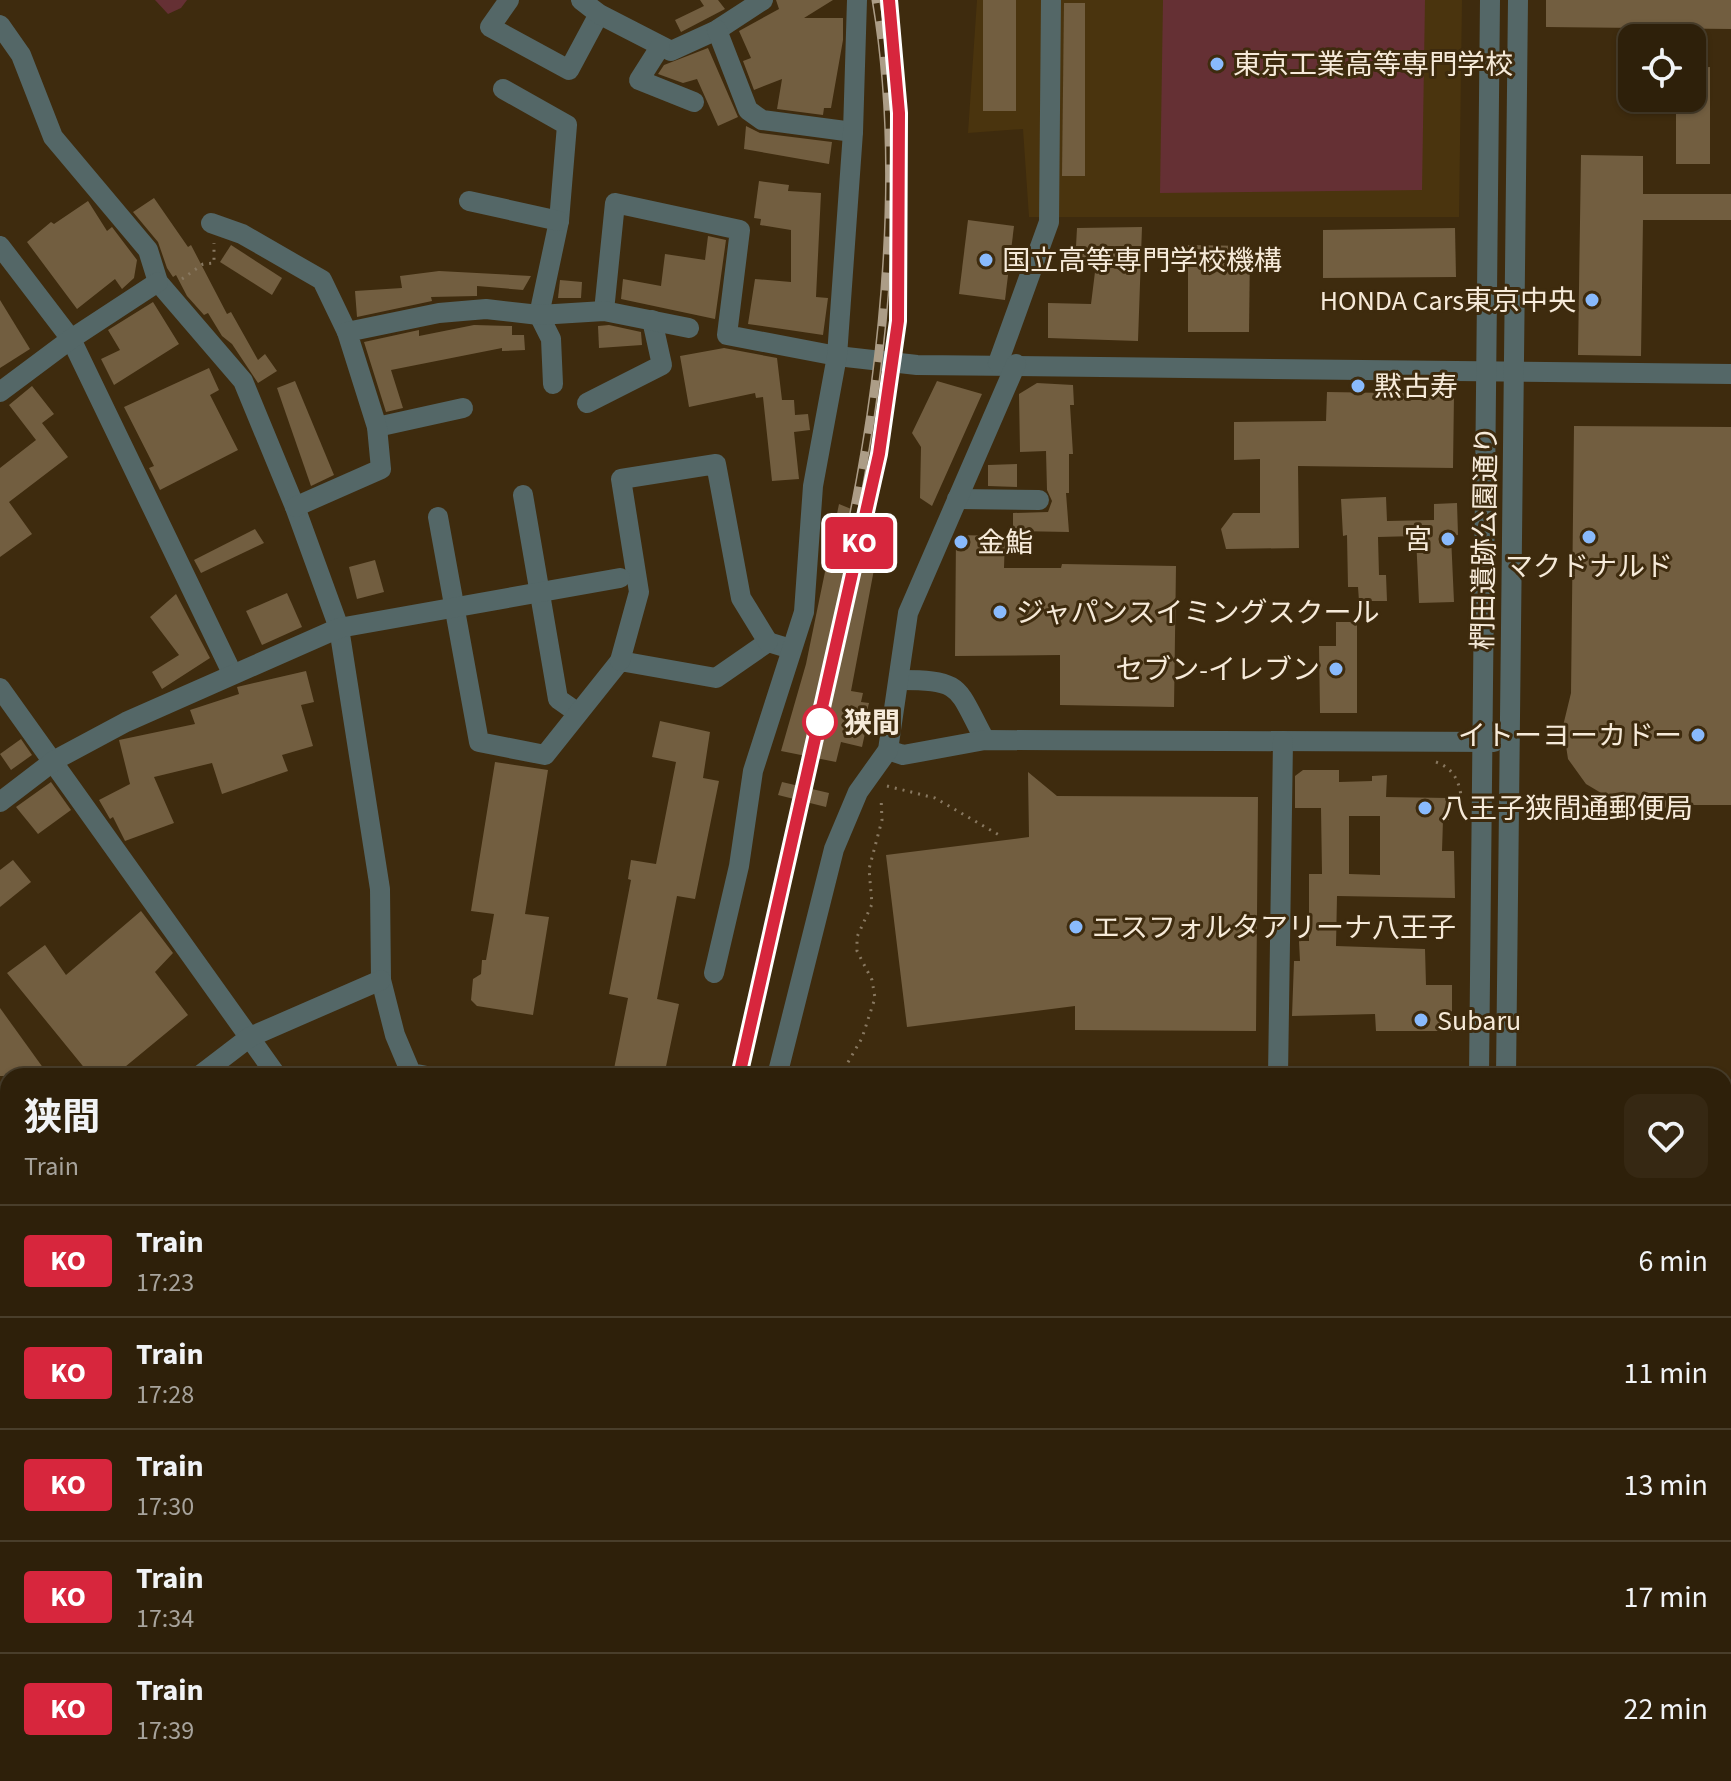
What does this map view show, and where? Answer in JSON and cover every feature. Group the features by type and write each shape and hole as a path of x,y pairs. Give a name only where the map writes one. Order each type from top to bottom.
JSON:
{"street":[{"path":"509,0 490,27 569,70 599,14"},
{"path":"581,0 599,14 671,51 717,30 763,0"},
{"path":"714,973 739,866 753,771 804,612 813,486 845,357 857,0"},
{"path":"779,1068 834,849 858,792 888,750 908,613 957,499 1007,364 1049,222 1051,0"},
{"name":"椚田遺跡公園通り","path":"1479,1068 1490,0"},
{"name":"椚田遺跡公園通り","path":"1506,1068 1518,0"},
{"path":"0,25 21,55 53,137 148,250 162,286 243,381 295,507 339,628 380,889 381,980 395,1035 409,1068"},
{"path":"717,30 748,110 762,120 853,132"},
{"path":"660,47 639,80 694,102"},
{"path":"503,89 567,125 559,221 539,315 551,339 553,384"},
{"path":"469,201 559,221"},
{"path":"604,311 615,203 740,230 727,335 845,357 917,365 1731,374"},
{"path":"212,224 242,234 322,280 347,332 377,427 381,469 295,507"},
{"path":"0,246 71,339 232,673"},
{"path":"0,392 71,339 162,286"},
{"path":"347,332 470,311 539,315 604,311 689,328"},
{"path":"587,403 662,365 652,320"},
{"path":"377,427 463,408"},
{"path":"438,517 479,742 545,755 620,661 639,592 621,479 716,464 741,598 768,642 791,649"},
{"path":"523,495 558,699 578,713"},
{"path":"957,499 1039,500"},
{"path":"0,802 55,760 126,722 339,628 620,578"},
{"path":"620,661 716,678 768,642"},
{"path":"900,680 939,680 954,686 985,740"},
{"path":"0,688 55,760 271,1068"},
{"path":"888,750 903,755 985,740 1509,742"},
{"path":"1278,1068 1283,741"},
{"path":"209,1068 250,1037 381,980"}],"path":[{"path":"162,286 203,264 214,263 212,224"},
{"path":"859,731 870,734"},
{"path":"1434,761 1445,765 1458,779 1462,802"},
{"path":"845,1068 862,1038 875,998 872,980 857,951 857,937 872,904 869,869 882,820 880,785 886,776"},
{"path":"880,785 935,798 999,835"}],"shaded area":[{"path":"155,0 187,0 181,8 168,14"},
{"name":"東京工業高等専門学校","path":"977,0 1462,0 1459,217 1029,217 1023,129 968,133"},
{"path":"1163,0 1425,0 1422,190 1160,193"}],"building":[{"path":"700,0 718,0 725,9 681,32 675,20 704,6"},
{"path":"776,0 833,0 804,18 843,18 843,40 831,108 824,108 823,115 777,109 782,79 754,90 743,61 751,58 739,31 779,9"},
{"path":"983,0 1016,0 1016,111 983,111"},
{"path":"1546,0 1731,0 1731,29 1706,29 1706,24 1546,27"},
{"path":"1064,3 1085,3 1085,176 1062,176"},
{"path":"708,48 738,117 718,126 697,79 683,83 658,74 664,65"},
{"path":"1706,67 1710,67 1710,164 1676,164 1676,112 1706,112"},
{"path":"746,126 760,133 832,142 829,164 744,149"},
{"path":"1581,155 1643,156 1643,194 1731,194 1731,220 1643,220 1641,356 1578,355"},
{"path":"759,181 789,185 788,191 821,193 816,297 828,298 823,335 748,324 755,279 791,282 791,230 760,225 761,219 754,218"},
{"path":"154,198 188,247 191,245 227,314 231,312 258,360 265,354 277,371 258,383 208,313 204,315 187,296 176,275 173,277 158,242 133,212"},
{"path":"88,201 107,231 112,227 137,260 134,278 122,289 115,279 77,309 27,242 51,222 54,224"},
{"name":"国立高等専門学校機構","path":"968,220 1014,226 1005,300 959,294"},
{"path":"1142,227 1138,341 1048,338 1048,303 1091,304 1096,264 1075,265 1077,228"},
{"path":"1455,228 1456,277 1323,278 1323,230"},
{"path":"708,236 726,240 715,319 621,299 623,279 661,286 665,254 705,260"},
{"path":"231,245 282,278 272,295 220,262"},
{"path":"1188,245 1250,246 1249,332 1188,332"},
{"path":"439,271 531,276 523,290 477,286 477,296 431,297 432,301 357,317 355,291 402,288 400,276"},
{"path":"560,280 582,282 581,298 558,298"},
{"path":"0,300 30,349 0,368"},
{"path":"153,302 179,344 114,385 101,359 120,350 108,330"},
{"path":"474,325 512,326 512,335 524,335 525,350 502,351 502,348 391,370 403,408 386,412 364,342 419,330 419,336"},
{"path":"609,325 641,332 642,345 599,348 598,326"},
{"path":"724,348 777,358 782,400 794,400 795,415 808,414 810,430 794,432 799,479 772,481 763,397 756,398 755,393 689,407 680,356"},
{"path":"209,368 219,390 210,395 238,450 160,490 149,468 154,466 124,407"},
{"path":"295,381 334,475 311,486 277,388"},
{"path":"937,381 982,394 932,506 920,498 921,447 912,433"},
{"path":"1037,383 1073,385 1074,405 1070,405 1073,454 1069,454 1069,493 1066,493 1069,532 1013,531 1013,513 1048,512 1052,501 1047,490 1046,451 1020,452 1019,394"},
{"path":"32,386 54,414 42,423 68,457 9,502 32,534 0,557 0,468 36,440 9,405"},
{"path":"1327,392 1454,394 1453,468 1298,466 1299,548 1226,549 1221,529 1233,513 1260,513 1260,459 1234,460 1234,422 1326,421"},
{"path":"1574,426 1731,427 1731,805 1683,805 1645,811 1628,809 1586,784 1568,759 1563,726 1571,693"},
{"path":"1017,464 1017,487 988,486 988,465"},
{"path":"1386,497 1387,521 1434,520 1434,504 1457,503 1458,535 1451,536 1454,602 1419,603 1416,536 1378,537 1379,575 1386,575 1387,601 1359,601 1358,587 1348,587 1347,535 1343,536 1341,499"},
{"path":"839,504 883,522 851,691 863,693 861,702 869,703 864,723 867,724 862,747 841,742 836,762 781,751 806,664"},
{"path":"255,529 264,543 201,573 194,560"},
{"path":"956,535 1005,536 1004,568 1061,568 1062,564 1176,566 1174,707 1060,705 1060,655 955,656"},
{"path":"375,560 384,592 357,599 349,567"},
{"path":"287,593 302,627 262,645 246,611"},
{"path":"176,594 210,658 162,689 152,672 179,655 150,617"},
{"path":"1336,622 1357,622 1357,713 1320,713 1319,646 1336,646"},
{"path":"306,671 314,702 301,705 313,746 282,755 288,771 222,794 212,763 154,777 174,823 125,841 113,817 110,819 99,800 130,784 119,740 195,724 190,710 239,694 237,687"},
{"path":"660,721 710,732 703,778 719,781 695,899 677,896 657,999 679,1004 666,1068 614,1068 628,998 609,994 631,880 628,879 631,860 656,864 676,762 652,757"},
{"path":"21,739 32,755 11,770 0,754"},
{"path":"495,762 548,770 525,914 549,917 533,1015 477,1006 471,1000 473,979 481,974 482,960 486,960 494,914 471,911"},
{"path":"1303,770 1339,770 1339,782 1372,781 1372,776 1387,775 1386,797 1449,798 1449,820 1443,820 1442,851 1454,851 1455,898 1337,896 1336,946 1425,949 1426,985 1452,985 1452,1031 1376,1031 1375,1014 1292,1016 1294,961 1300,961 1299,941 1309,941 1309,874 1322,874 1321,808 1295,808 1295,776","holes":["1349,816 1380,816 1380,875 1349,874"]},
{"name":"エスフォルタアリーナ八王子","path":"1028,772 1057,796 1258,797 1256,1031 1075,1030 1075,1006 907,1027 886,855 1029,837"},
{"path":"51,782 71,810 38,834 16,807"},
{"path":"782,782 829,793 826,807 778,795"},
{"path":"13,860 31,882 0,907 0,870"},
{"path":"141,911 173,953 155,972 188,1015 124,1068 84,1068 7,973 45,945 66,975"},
{"path":"0,1008 43,1068 0,1068"}],"railway":[{"path":"852,522 874,395 887,261 889,128 876,0"},
{"path":"741,1068 879,454 898,321 899,113 889,0"}],"train":[{"name":"KO","path":"741,1068 879,454 898,321 901,208 899,113 889,0"}],"place":[{"name":"東京工業高等専門学校","path":"1217,64"},
{"name":"国立高等専門学校機構","path":"986,260"},
{"name":"HONDA Cars東京中央","path":"1592,300"},
{"name":"黙古寿","path":"1358,386"},
{"name":"マクドナルド","path":"1589,537"},
{"name":"宮","path":"1448,539"},
{"name":"金鮨","path":"961,542"},
{"name":"ジャパンスイミングスクール","path":"1000,612"},
{"name":"セブン-イレブン","path":"1336,669"},
{"name":"狭間","path":"820,722"},
{"name":"イトーヨーカドー","path":"1698,735"},
{"name":"八王子狭間通郵便局","path":"1425,808"},
{"name":"エスフォルタアリーナ八王子","path":"1076,927"},
{"name":"Subaru","path":"1421,1020"}]}
